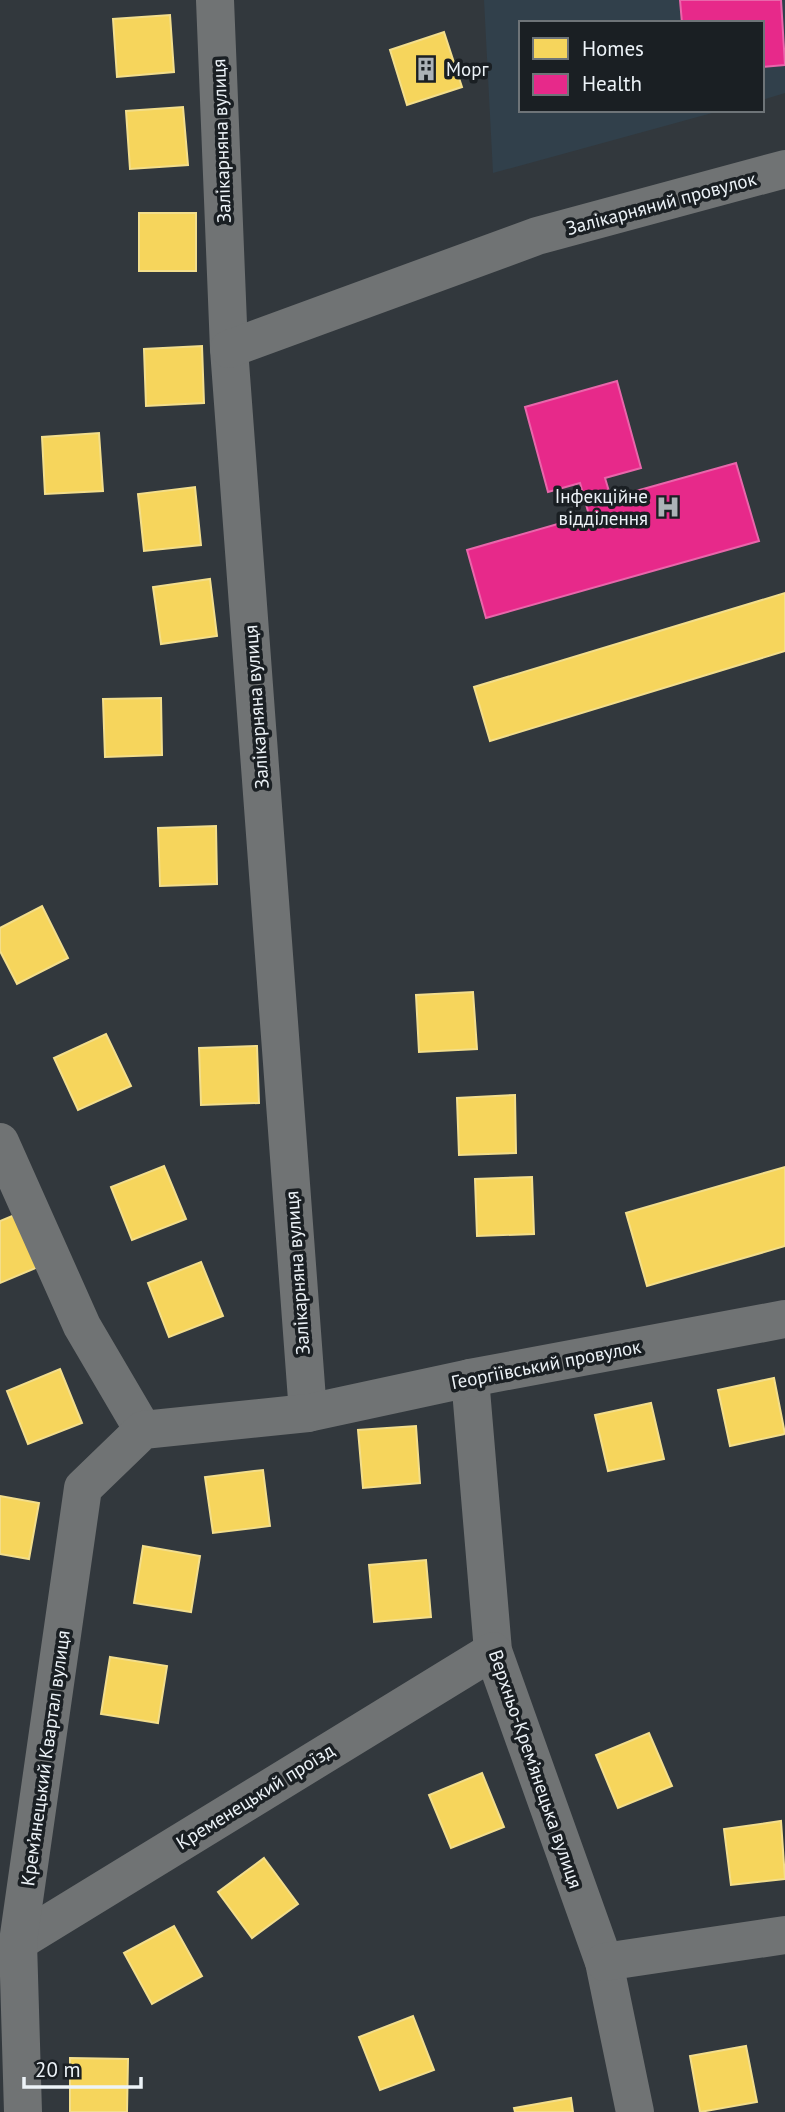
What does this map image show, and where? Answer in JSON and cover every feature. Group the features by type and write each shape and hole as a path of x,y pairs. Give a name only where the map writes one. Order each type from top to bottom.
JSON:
{"street":[{"name":"Залікарняна вулиця","path":"215,0 229,349 307,1413"},
{"name":"Залікарняний провулок","path":"229,349 537,236 785,170"},
{"path":"0,1142 82,1326 143,1430 307,1413"},
{"name":"Георгіївський провулок","path":"307,1413 470,1378 785,1319"},
{"name":"Верхньо-Крем’янецька вулиця","path":"470,1378 492,1651 604,1962 635,2112"},
{"name":"Крем’янецький Квартал вулиця","path":"23,2112 18,1942 83,1488 143,1430"},
{"name":"Кременецький проїзд","path":"18,1942 492,1651"},
{"path":"604,1962 785,1935"}],"shaded area":[{"path":"484,0 785,0 785,93 764,99 764,21 519,21 519,112 716,112 493,173"}],"building: Homes":[{"path":"170,15 174,72 117,77 113,19"},
{"name":"Морг","path":"444,32 462,87 407,105 390,50"},
{"path":"183,107 188,165 130,169 126,111"},
{"path":"139,213 196,213 196,271 139,271"},
{"path":"202,346 204,403 146,406 144,349"},
{"path":"99,433 103,491 45,494 42,437"},
{"path":"195,487 201,545 144,551 138,494"},
{"path":"210,579 217,636 161,644 153,587"},
{"path":"785,593 785,651 490,741 474,687"},
{"path":"161,698 162,755 105,757 103,699"},
{"path":"216,826 217,884 160,886 158,828"},
{"path":"42,906 68,958 17,984 0,951 0,928"},
{"path":"473,992 477,1049 419,1052 416,995"},
{"path":"106,1034 131,1086 78,1110 54,1058"},
{"path":"257,1046 259,1103 201,1105 199,1048"},
{"path":"515,1095 516,1153 459,1155 457,1098"},
{"path":"164,1166 186,1219 132,1240 111,1187"},
{"path":"785,1167 785,1246 647,1286 626,1213"},
{"path":"532,1177 534,1234 477,1236 475,1179"},
{"path":"29,1209 50,1262 0,1283 0,1221"},
{"path":"201,1262 223,1316 169,1337 148,1283"},
{"path":"60,1369 82,1423 28,1444 7,1391"},
{"path":"774,1378 785,1434 730,1446 718,1390"},
{"path":"651,1403 664,1459 608,1471 595,1415"},
{"path":"416,1426 420,1483 363,1488 358,1430"},
{"path":"263,1470 270,1526 213,1533 205,1477"},
{"path":"0,1496 39,1503 29,1559 0,1554"},
{"path":"143,1546 200,1556 191,1612 134,1603"},
{"path":"426,1560 431,1617 374,1622 369,1565"},
{"path":"110,1657 167,1666 158,1723 101,1714"},
{"path":"649,1733 672,1786 618,1808 596,1755"},
{"path":"482,1773 504,1827 451,1848 429,1795"},
{"path":"781,1821 785,1879 731,1885 724,1829"},
{"path":"264,1858 298,1904 252,1938 218,1892"},
{"path":"174,1926 202,1976 152,2004 124,1953"},
{"path":"413,2016 434,2070 380,2090 359,2037"},
{"path":"746,2046 757,2102 700,2112 690,2056"},
{"path":"70,2058 128,2059 127,2112 70,2112"},
{"path":"571,2098 573,2112 515,2112 514,2108"}],"building: Health":[{"path":"680,0 781,0 785,65 764,67 764,21 682,21"},
{"name":"Інфекційне відділення","path":"617,381 641,468 605,478 611,498 736,463 759,541 486,618 467,550 589,515 580,483 548,492 525,407"}],"place":[{"name":"Морг","path":"426,69"},
{"name":"Інфекційне відділення","path":"668,507"}]}
